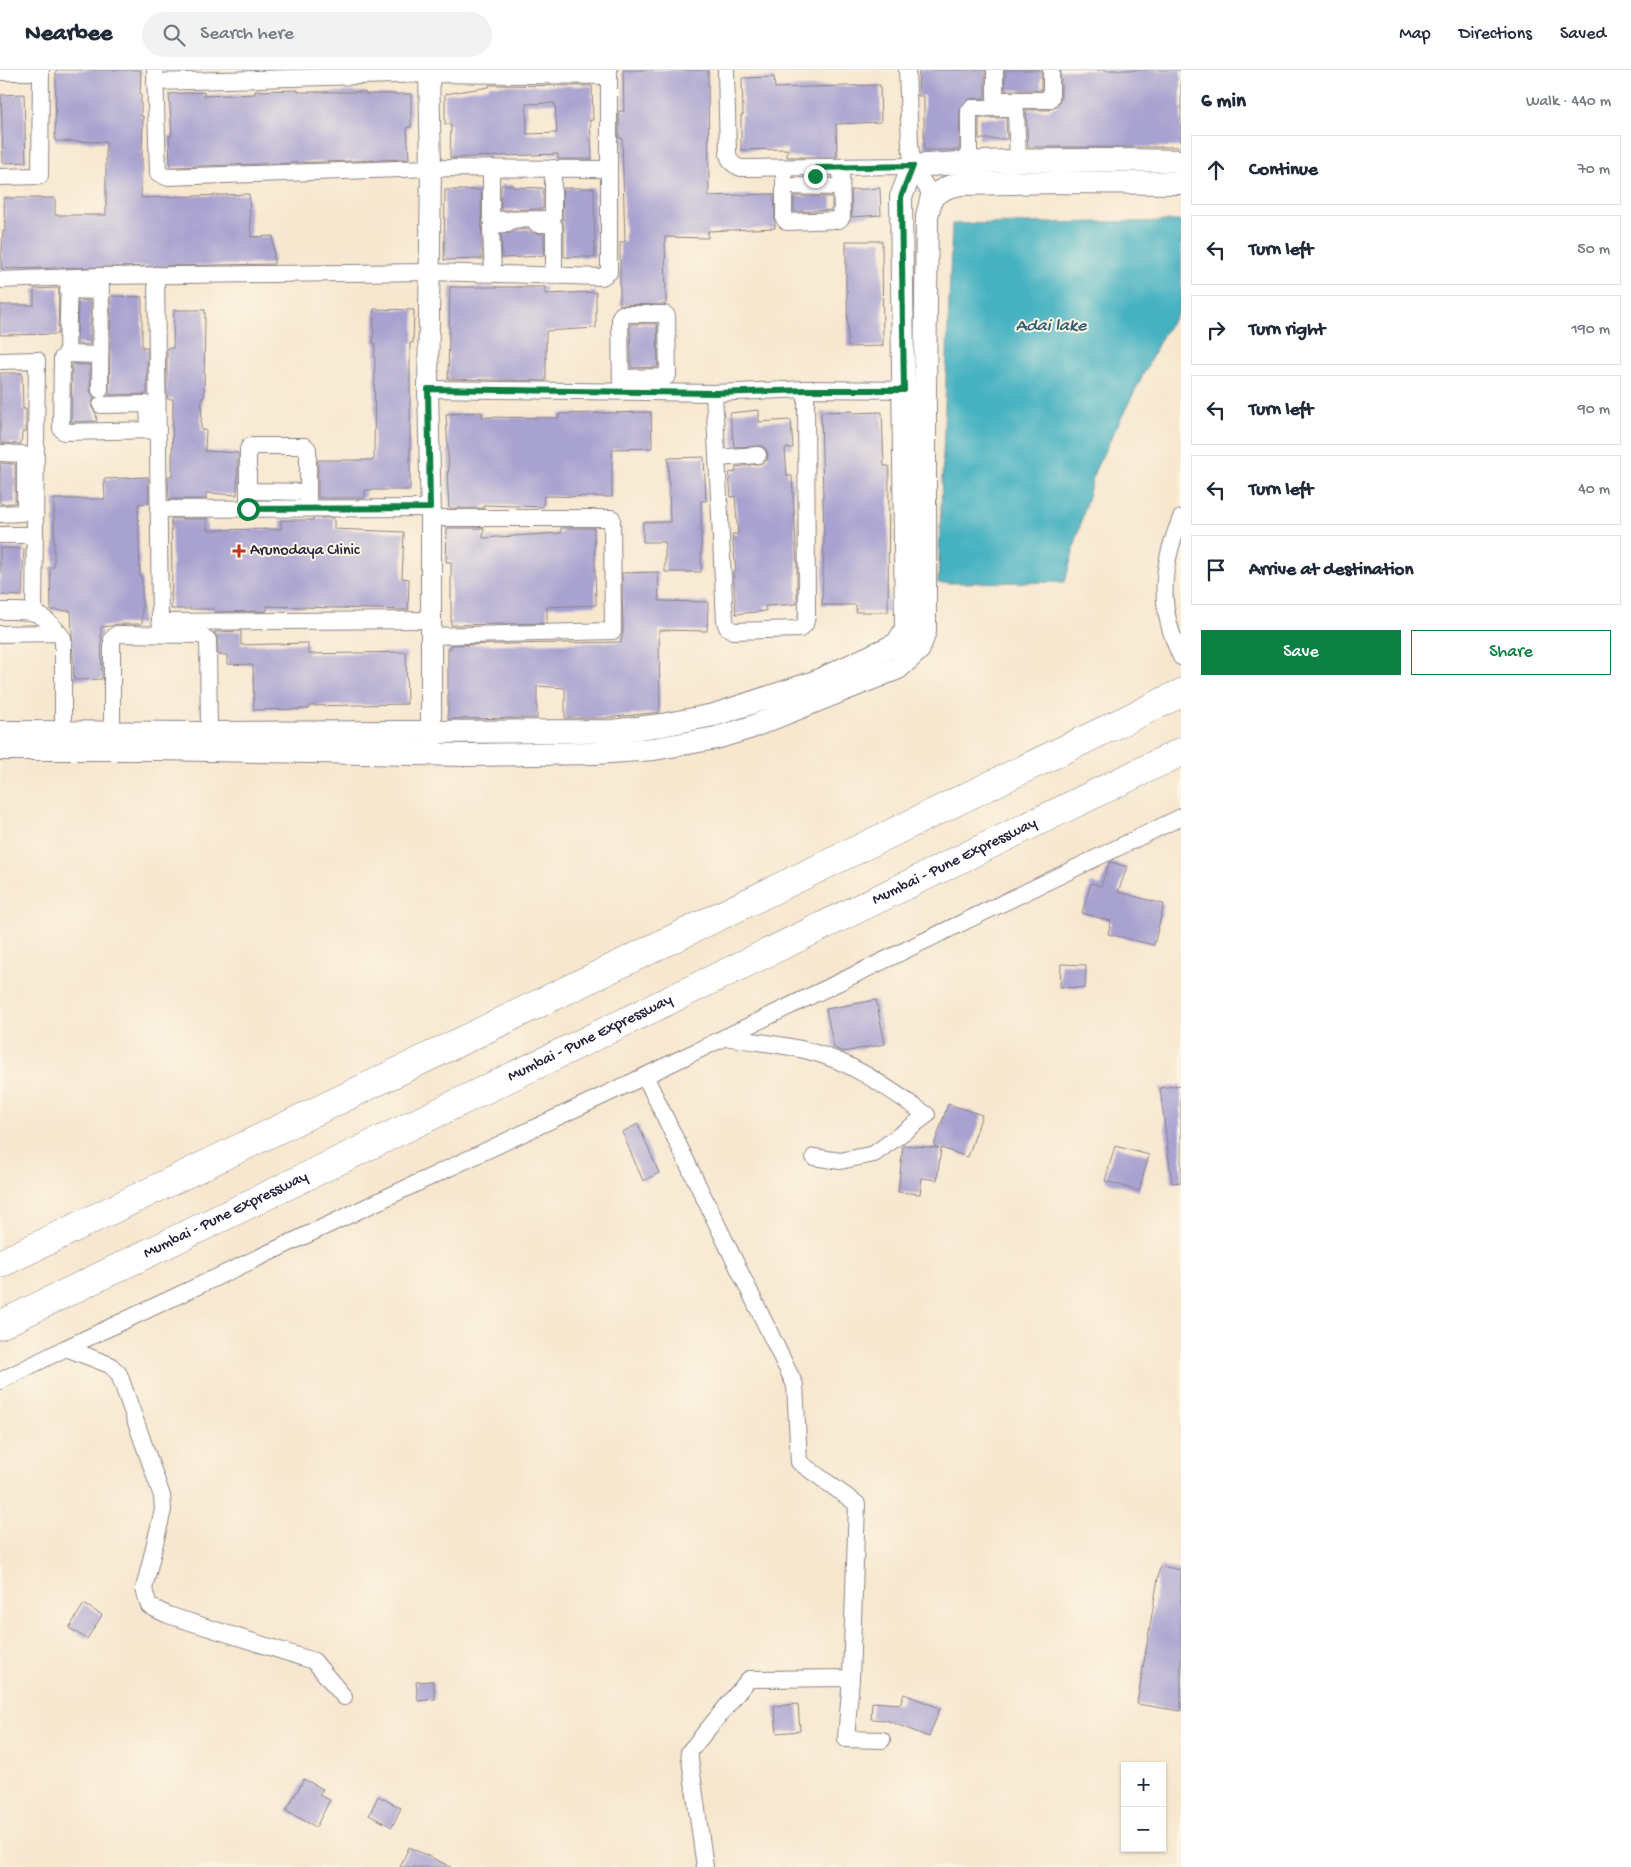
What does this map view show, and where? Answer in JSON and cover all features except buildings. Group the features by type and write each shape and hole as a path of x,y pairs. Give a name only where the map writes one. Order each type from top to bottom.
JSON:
{"highway":[{"path":"0,1264 1181,693"},
{"name":"Mumbai - Pune Expressway","path":"0,1325 1181,752"}],"main road":[{"path":"914,390 901,197 913,166 1018,160 1181,161"},
{"path":"0,749 147,749 431,743 612,731 662,725 714,715 815,682 897,644 906,629 914,390 927,216 932,196 948,187 960,184 1058,182 1181,183"},
{"path":"0,732 209,733 431,743"}],"street":[{"path":"726,70 728,154 729,160 734,166 741,168 913,166"},
{"path":"907,70 910,145 913,166 932,196"},
{"path":"995,70 995,98 997,100 1049,100 1051,98 1051,70"},
{"path":"0,72 41,71 40,176 0,177"},
{"path":"429,72 431,168 428,272 428,389 431,743"},
{"path":"0,280 101,284 156,275 428,272 602,277 609,272 608,213 609,169 609,73 429,72 155,76 158,173 166,177 431,168 609,169"},
{"path":"969,162 969,111 972,108 1014,108 1016,111 1018,160"},
{"path":"491,168 491,218 494,220 551,219 553,217 553,168"},
{"path":"784,168 784,219 787,222 838,220 842,217 841,168"},
{"path":"814,187 816,168"},
{"path":"784,186 841,187"},
{"path":"493,274 491,228 494,224 552,224 554,226 554,276"},
{"path":"156,275 153,430 158,509 160,622 613,631 612,518 308,508 158,509"},
{"path":"67,354 68,284"},
{"path":"101,284 100,397 146,404 153,430"},
{"path":"622,314 665,314 667,316 668,375 666,377 621,385 620,317 622,314"},
{"path":"99,355 67,354 62,358 61,429 64,432 153,430"},
{"path":"0,361 37,360 35,444 25,510 22,513 4,514 4,535 35,534"},
{"path":"428,389 621,385 714,393 806,390 914,390"},
{"path":"714,393 724,621 727,627 733,631 800,629 805,624 808,616 806,390"},
{"path":"737,401 755,401 756,391"},
{"path":"0,444 35,444"},
{"path":"248,509 248,449 250,446 304,446 308,449 308,508"},
{"path":"0,453 22,454 25,456 30,483 35,534 34,611"},
{"path":"717,458 758,455"},
{"path":"248,491 307,492"},
{"path":"1179,653 1167,615 1164,579 1172,540 1181,518"},
{"path":"0,611 34,611 50,622 63,638 63,732"},
{"path":"0,634 59,633"},
{"path":"112,733 112,639 117,634 201,635 208,640 209,733"},
{"path":"0,1381 66,1348 645,1076 1181,817"},
{"path":"725,1037 813,1052 850,1066 927,1115 874,1154 840,1161 814,1156"},
{"path":"645,1076 795,1385 799,1462 857,1504 851,1678 846,1739 882,1740"},
{"path":"66,1348 110,1365 119,1374 162,1496 163,1510 144,1589 150,1606 168,1615 314,1661 344,1697"},
{"path":"705,1867 689,1752 749,1679 851,1678"}],"water":[{"name":"Adai lake","path":"1181,221 1181,308 1163,335 1095,470 1065,582 938,583 952,224"}],"place":[{"name":"Arunodaya Clinic","path":"239,551"}],"route":[{"path":"248,509 430,508 428,389 714,393 806,390 904,390 901,197 913,166 816,168 815,176"}]}
